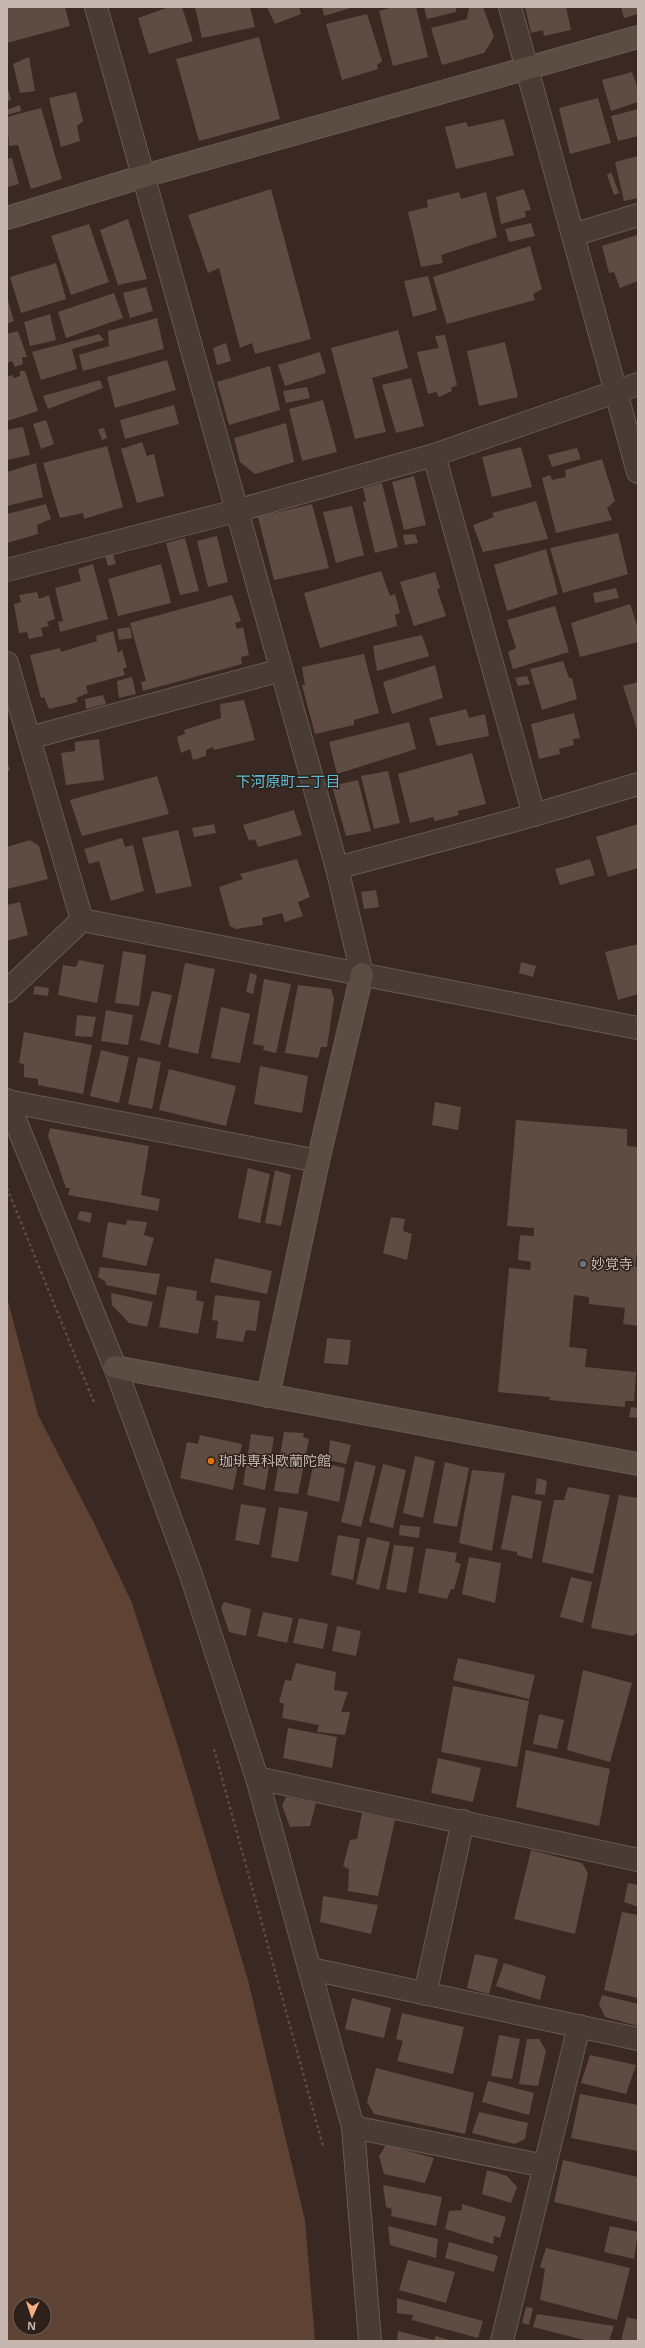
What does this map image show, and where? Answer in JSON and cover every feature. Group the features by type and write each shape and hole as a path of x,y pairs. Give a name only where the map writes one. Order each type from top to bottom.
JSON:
{"street":[{"path":"96,7 337,868 362,974 318,1161 268,1396"},
{"path":"510,7 638,472"},
{"path":"7,218 144,176 638,37"},
{"path":"573,235 638,215"},
{"path":"7,570 236,511 434,455 616,390 638,384"},
{"path":"434,455 534,815"},
{"path":"7,662 82,920"},
{"path":"29,738 281,670"},
{"path":"337,868 534,815 638,784"},
{"path":"82,920 638,1028"},
{"path":"7,991 82,920"},
{"path":"7,1101 318,1161"},
{"path":"7,1101 115,1367 191,1575 257,1778 353,2127 370,2341"},
{"path":"115,1367 638,1464"},
{"path":"257,1778 463,1821 638,1860"},
{"path":"425,1994 463,1821"},
{"path":"310,1969 638,2039"},
{"path":"502,2341 579,2026"},
{"path":"353,2127 545,2166"}],"path":[{"path":"7,1188 97,1409"},
{"path":"213,1743 321,2135 324,2151"}],"shaded area":[{"path":"7,1297 38,1415 95,1525 132,1603 178,1746 248,1980 305,2220 315,2341 7,2341"}],"building":[{"path":"7,7 65,7 70,26 7,43"},
{"path":"169,7 182,7 193,41 149,54 138,18"},
{"path":"195,7 250,7 255,27 202,38"},
{"path":"267,7 299,7 301,14 275,24"},
{"path":"322,7 354,7 324,16"},
{"path":"392,7 416,7 428,57 393,66 379,11"},
{"path":"424,7 456,7 456,12 427,19"},
{"path":"483,7 494,37 484,53 442,65 431,28 467,19 469,8"},
{"path":"525,7 566,7 571,30 544,36 543,30 531,33"},
{"path":"621,7 638,7 638,14 624,18"},
{"path":"367,14 382,61 377,65 378,69 342,80 326,24"},
{"path":"259,37 280,119 199,141 176,59"},
{"path":"29,57 35,91 20,93 13,64"},
{"path":"632,72 638,89 638,102 611,111 602,80"},
{"path":"7,85 11,100 7,101"},
{"path":"76,92 83,121 77,126 80,141 61,147 49,98"},
{"path":"598,98 611,143 570,154 559,108"},
{"path":"20,105 21,111 7,115 7,110"},
{"path":"41,108 62,179 31,189 18,145 9,146 7,117"},
{"path":"638,109 638,136 618,141 611,116"},
{"path":"504,119 514,155 456,169 445,127 466,122 468,127"},
{"path":"638,156 638,198 624,201 615,162"},
{"path":"12,158 19,184 7,187 7,159"},
{"path":"611,172 619,193 614,195 607,175"},
{"path":"271,189 311,339 255,354 252,343 240,348 219,268 208,273 188,215"},
{"path":"524,189 531,210 525,211 526,217 501,224 496,197"},
{"path":"459,192 461,199 486,192 497,237 441,255 443,263 421,267 408,212 428,207 427,200"},
{"path":"128,219 147,279 118,285 100,230"},
{"path":"531,223 535,236 509,242 505,229"},
{"path":"89,224 109,282 71,295 51,236"},
{"path":"637,235 638,281 620,288 614,272 609,273 602,246"},
{"path":"530,246 542,289 533,294 535,300 447,324 433,277"},
{"path":"56,263 66,299 21,313 10,277"},
{"path":"428,276 437,310 413,317 404,281"},
{"path":"146,287 153,311 130,318 123,293"},
{"path":"114,293 123,318 66,338 58,312"},
{"path":"7,297 14,321 7,324"},
{"path":"50,314 56,340 30,346 24,322"},
{"path":"157,318 164,349 83,371 79,355 109,346 108,331"},
{"path":"398,330 408,368 372,378 386,432 355,439 331,348"},
{"path":"18,331 27,357 22,357 23,364 15,367 12,361 7,363 7,334"},
{"path":"99,334 104,340 72,349 77,369 41,380 32,352"},
{"path":"445,335 457,385 451,388 452,391 439,397 436,392 428,394 417,352 439,348 435,336"},
{"path":"505,342 518,397 479,406 467,351"},
{"path":"226,343 231,361 217,365 213,348"},
{"path":"320,352 326,373 285,386 278,365"},
{"path":"167,360 176,390 115,408 107,377"},
{"path":"270,366 280,410 229,425 217,382"},
{"path":"20,371 25,371 38,411 7,421 7,377 12,375 14,378 20,376"},
{"path":"411,378 424,426 396,433 382,385"},
{"path":"100,380 103,388 48,409 43,396"},
{"path":"307,387 310,398 286,403 283,391"},
{"path":"323,400 337,452 302,461 289,409"},
{"path":"174,405 179,424 125,439 120,420"},
{"path":"46,420 54,444 41,449 33,424"},
{"path":"286,423 294,462 255,474 240,462 234,438"},
{"path":"23,427 30,455 7,460 7,430"},
{"path":"104,428 107,438 102,440 98,429"},
{"path":"142,442 147,456 154,454 164,496 137,503 121,449"},
{"path":"107,446 123,507 84,519 83,513 60,518 43,463"},
{"path":"521,447 532,487 492,497 482,457"},
{"path":"577,448 581,459 552,467 548,455"},
{"path":"602,459 615,501 607,508 612,520 556,533 542,478 550,475 552,480 566,477 565,470"},
{"path":"36,463 43,497 7,506 7,472"},
{"path":"414,476 426,525 404,530 392,482"},
{"path":"382,483 398,547 375,553 363,502 366,501 363,488"},
{"path":"536,501 548,539 483,552 473,525 494,517 492,513"},
{"path":"46,504 51,519 37,525 38,534 7,543 7,514"},
{"path":"312,504 329,568 274,580 258,517"},
{"path":"352,506 364,555 336,563 323,512"},
{"path":"618,533 628,574 563,593 550,548"},
{"path":"415,534 418,543 405,545 403,535"},
{"path":"217,536 228,582 208,587 197,541"},
{"path":"185,538 199,591 180,595 166,543"},
{"path":"546,549 558,594 507,611 494,565"},
{"path":"113,554 116,564 108,566 105,556"},
{"path":"93,564 108,619 60,632 58,622 63,621 55,588 81,581 78,569"},
{"path":"161,564 171,603 118,616 108,579"},
{"path":"381,571 390,596 395,594 400,613 395,615 397,626 320,648 304,593"},
{"path":"435,572 440,588 437,589 446,616 414,626 400,582"},
{"path":"616,588 619,598 595,603 593,593"},
{"path":"37,592 39,599 49,595 55,619 47,622 49,626 41,628 43,636 29,639 27,632 19,633 14,604 21,602 19,595"},
{"path":"232,595 241,621 235,623 237,629 243,627 249,655 241,657 242,664 143,691 141,682 146,681 130,623"},
{"path":"630,604 638,628 638,642 580,657 571,623"},
{"path":"555,606 569,652 513,669 508,652 516,648 507,620"},
{"path":"130,627 132,638 119,640 117,629"},
{"path":"113,631 118,653 122,650 127,667 123,669 125,675 86,686 88,693 76,698 78,702 49,709 44,697 41,698 30,655 60,648 61,652 97,641 96,636"},
{"path":"422,635 429,656 377,671 373,646"},
{"path":"364,654 379,713 354,720 354,725 315,734 302,685 305,685 302,667"},
{"path":"563,661 569,678 572,678 577,699 542,710 530,669"},
{"path":"435,665 443,698 392,714 383,682"},
{"path":"527,676 530,684 518,686 515,678"},
{"path":"132,677 136,694 119,698 117,681"},
{"path":"638,682 638,733 623,686"},
{"path":"103,695 106,704 86,709 85,699"},
{"path":"244,700 255,740 214,750 213,747 206,750 206,756 193,760 190,749 181,753 177,737 185,734 184,730 221,718 220,704"},
{"path":"466,709 469,718 485,714 489,736 437,746 429,718"},
{"path":"574,713 580,738 573,739 574,745 559,749 560,754 539,759 531,724"},
{"path":"409,722 416,749 337,774 329,742"},
{"path":"99,739 104,780 66,785 61,753 75,751 75,742"},
{"path":"472,753 486,804 457,811 459,815 435,821 433,817 410,823 398,774"},
{"path":"7,761 10,770 7,771"},
{"path":"388,771 400,823 374,829 361,776"},
{"path":"157,776 169,814 82,836 70,800"},
{"path":"358,780 371,831 346,836 332,786"},
{"path":"294,810 302,835 258,847 255,839 249,841 243,825"},
{"path":"214,824 216,833 194,837 192,828"},
{"path":"638,824 638,868 608,877 596,837"},
{"path":"178,830 192,886 156,894 142,838"},
{"path":"122,838 125,847 133,845 144,891 111,901 99,861 89,864 84,849"},
{"path":"30,840 39,846 48,879 7,889 7,847"},
{"path":"297,859 310,897 298,902 303,916 285,922 282,913 262,918 263,925 236,929 230,926 219,887 243,879 240,874"},
{"path":"590,859 595,875 560,885 555,869"},
{"path":"376,890 379,907 364,909 361,892"},
{"path":"20,902 28,935 7,941 7,905"},
{"path":"638,944 638,994 618,1000 605,952"},
{"path":"123,951 146,955 139,1006 115,1003"},
{"path":"79,960 104,965 97,1003 58,995 63,965 76,967"},
{"path":"521,962 536,966 533,977 519,973"},
{"path":"185,963 215,969 198,1054 168,1047"},
{"path":"250,973 257,975 253,994 246,992"},
{"path":"264,979 291,984 276,1053 263,1050 264,1046 253,1044"},
{"path":"298,985 331,989 334,999 327,1047 321,1047 318,1058 285,1053"},
{"path":"35,986 49,988 48,996 33,994"},
{"path":"152,991 172,995 160,1045 140,1040"},
{"path":"221,1007 250,1014 240,1063 211,1058"},
{"path":"106,1010 133,1015 128,1045 101,1041"},
{"path":"77,1015 96,1017 92,1037 75,1036"},
{"path":"24,1032 92,1045 83,1094 38,1085 38,1079 24,1077 24,1064 19,1063"},
{"path":"101,1050 129,1057 119,1103 90,1096"},
{"path":"138,1057 161,1062 152,1109 128,1104"},
{"path":"260,1066 308,1076 302,1113 254,1104"},
{"path":"169,1069 236,1086 226,1126 159,1110"},
{"path":"435,1102 461,1107 458,1130 432,1125"},
{"name":"妙覚寺","path":"516,1120 627,1129 627,1146 638,1147 638,1245 635,1266 638,1267 638,1326 623,1324 625,1308 589,1304 589,1297 574,1295 569,1347 587,1349 585,1367 636,1372 634,1401 625,1401 625,1407 549,1400 550,1397 498,1392 509,1268 530,1270 531,1262 518,1260 520,1235 534,1236 534,1228 507,1226"},
{"path":"50,1128 149,1146 141,1195 160,1199 158,1211 68,1195 70,1188 66,1188 48,1136"},
{"path":"248,1168 270,1174 260,1223 238,1218"},
{"path":"275,1170 291,1175 281,1226 265,1223"},
{"path":"80,1211 92,1213 90,1223 77,1219"},
{"path":"391,1217 405,1219 403,1231 412,1234 407,1260 383,1253"},
{"path":"127,1220 147,1222 144,1235 154,1238 146,1266 102,1257 108,1222 126,1225"},
{"path":"215,1258 272,1271 267,1294 210,1282"},
{"path":"100,1267 160,1274 156,1295 106,1285 105,1281 98,1277"},
{"path":"167,1286 197,1291 196,1300 204,1302 198,1334 159,1327"},
{"path":"111,1293 153,1302 147,1327 129,1323 112,1305"},
{"path":"215,1295 260,1301 256,1331 246,1330 243,1342 216,1338 218,1321 212,1320"},
{"path":"327,1338 351,1340 348,1365 324,1363"},
{"path":"631,1407 638,1408 638,1418 629,1417"},
{"path":"284,1432 304,1433 303,1437 309,1439 298,1494 274,1491"},
{"path":"251,1434 274,1437 265,1490 243,1485"},
{"name":"珈琲専科欧蘭陀館","path":"200,1435 242,1444 233,1490 180,1478 187,1442 198,1444"},
{"path":"330,1440 351,1445 346,1464 328,1460"},
{"path":"415,1456 435,1461 423,1518 403,1513"},
{"path":"314,1461 345,1468 339,1502 307,1495"},
{"path":"355,1461 376,1466 361,1527 341,1522"},
{"path":"445,1462 469,1468 457,1527 433,1523"},
{"path":"383,1464 406,1470 393,1528 369,1522"},
{"path":"472,1470 505,1473 492,1551 459,1543"},
{"path":"537,1478 547,1481 545,1495 535,1494"},
{"path":"568,1487 610,1495 593,1574 542,1562 554,1500 564,1500"},
{"path":"512,1495 542,1501 532,1559 517,1555 517,1552 501,1549"},
{"path":"619,1495 638,1498 638,1632 633,1636 591,1628"},
{"path":"241,1504 266,1508 259,1545 235,1540"},
{"path":"279,1507 308,1512 298,1562 271,1557"},
{"path":"400,1525 420,1527 419,1538 399,1535"},
{"path":"338,1535 360,1539 353,1580 331,1575"},
{"path":"367,1537 390,1542 379,1590 356,1584"},
{"path":"394,1545 414,1547 406,1593 386,1589"},
{"path":"426,1548 457,1553 455,1562 461,1564 454,1589 451,1589 447,1599 418,1593"},
{"path":"469,1557 501,1563 495,1603 462,1594"},
{"path":"571,1577 592,1582 583,1623 560,1617"},
{"path":"224,1602 251,1609 246,1636 229,1632 221,1608"},
{"path":"263,1612 293,1618 287,1643 257,1636"},
{"path":"299,1618 328,1624 323,1649 293,1643"},
{"path":"337,1626 361,1631 356,1656 332,1651"},
{"path":"458,1658 535,1675 529,1699 453,1680"},
{"path":"296,1663 336,1672 334,1690 348,1692 341,1712 350,1712 345,1735 317,1732 319,1725 282,1718 284,1704 279,1702 285,1680 291,1681"},
{"path":"583,1670 632,1683 610,1762 567,1750"},
{"path":"453,1686 529,1701 517,1767 441,1752"},
{"path":"539,1714 564,1720 557,1749 533,1744"},
{"path":"288,1728 337,1737 332,1768 283,1758"},
{"path":"526,1750 610,1769 599,1826 516,1807"},
{"path":"438,1758 481,1768 473,1802 431,1793"},
{"path":"286,1797 316,1803 310,1826 290,1827 282,1805"},
{"path":"362,1813 395,1820 378,1896 348,1891 349,1869 343,1866 350,1840 357,1839"},
{"path":"531,1850 582,1863 588,1873 575,1934 514,1919"},
{"path":"628,1883 638,1885 638,1907 624,1902"},
{"path":"323,1896 378,1905 371,1934 320,1922"},
{"path":"622,1912 638,1915 638,1998 604,1990"},
{"path":"475,1954 498,1959 489,1994 467,1988"},
{"path":"504,1963 546,1976 540,2000 496,1986"},
{"path":"602,1995 638,2004 638,2026 605,2017 599,2004"},
{"path":"352,1998 391,2008 384,2038 345,2029"},
{"path":"402,2013 464,2027 453,2074 397,2061 403,2041 396,2039"},
{"path":"499,2035 520,2039 512,2079 491,2076"},
{"path":"527,2039 539,2039 546,2051 538,2086 519,2084"},
{"path":"590,2055 636,2065 626,2094 581,2083"},
{"path":"376,2068 474,2093 465,2134 374,2114 367,2102"},
{"path":"488,2081 534,2093 529,2115 482,2102"},
{"path":"580,2094 638,2105 638,2151 571,2138"},
{"path":"479,2112 528,2123 525,2139 515,2144 472,2133"},
{"path":"386,2145 434,2158 425,2183 384,2174 379,2156"},
{"path":"563,2160 638,2177 638,2222 554,2202"},
{"path":"487,2170 507,2176 517,2187 511,2203 482,2194"},
{"path":"383,2185 442,2197 436,2226 391,2216 392,2209 386,2207"},
{"path":"462,2204 506,2217 500,2238 494,2236 493,2244 445,2229 449,2211 462,2210"},
{"path":"388,2226 438,2239 436,2258 390,2245"},
{"path":"610,2226 638,2232 634,2259 604,2252"},
{"path":"449,2242 498,2256 494,2272 445,2258"},
{"path":"546,2248 630,2268 617,2320 540,2300 545,2269 540,2267"},
{"path":"408,2260 455,2272 446,2303 399,2290"},
{"path":"397,2298 483,2321 478,2338 412,2320 413,2315 397,2313"},
{"path":"526,2307 533,2308 529,2325 522,2323"},
{"path":"537,2314 614,2326 609,2341 588,2341 533,2327"},
{"path":"627,2317 638,2320 638,2341 621,2341"},
{"path":"398,2331 434,2340 436,2336 452,2341 397,2341"}],"place":[{"name":"妙覚寺","path":"583,1264"},
{"name":"珈琲専科欧蘭陀館","path":"211,1461"}],"district":[{"name":"下河原町二丁目","path":"288,782"}]}
